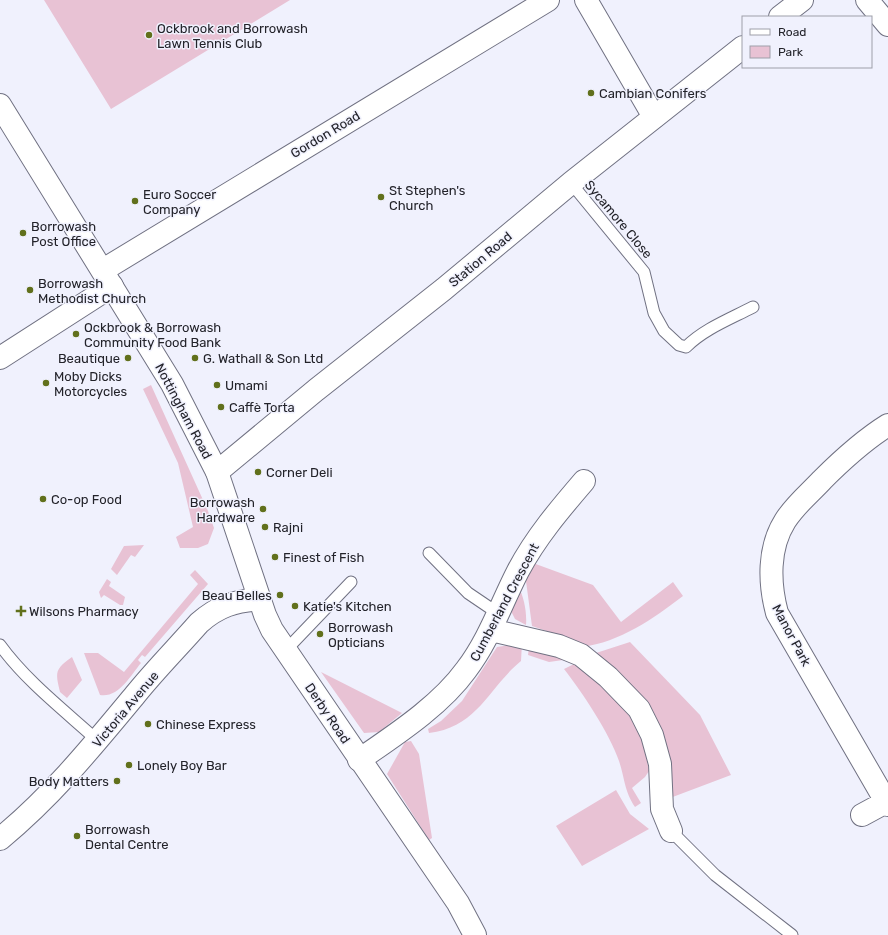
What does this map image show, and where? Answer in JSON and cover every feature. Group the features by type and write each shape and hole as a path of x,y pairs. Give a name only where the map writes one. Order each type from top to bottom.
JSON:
{"street":[{"name":"Gordon Road","path":"0,358 108,278 548,0"},
{"path":"586,0 654,117"},
{"path":"781,16 802,0"},
{"path":"867,0 888,25"},
{"name":"Station Road","path":"217,472 316,390 444,289 571,183 742,48"},
{"name":"Nottingham Road","path":"3,116 108,278 172,384 217,472"},
{"name":"Manor Park","path":"862,815 887,804 777,612 772,594 770,568 778,536 785,521 796,506 830,471 875,433 888,425"},
{"name":"Derby Road","path":"217,472 272,630 458,904 476,935"},
{"name":"Cumberland Crescent","path":"359,760 396,734 446,692 466,672 495,622 528,553 557,512 584,481"},
{"name":"Victoria Avenue","path":"0,839 56,789 98,741 136,694 208,615 230,603 260,599"},
{"path":"495,622 581,655 608,677 635,704 652,735 660,764 662,809 671,831"}],"lane":[{"name":"Sycamore Close","path":"571,183 644,272 654,313 664,331 680,345 686,347 693,340 724,321 753,307"},
{"path":"429,553 495,622"},
{"path":"285,651 351,582"},
{"path":"0,645 8,656 32,680 98,741"},
{"path":"671,831 715,875 792,935"}],"green space":[{"name":"Ockbrook and Borrowash Lawn Tennis Club","path":"44,0 290,0 111,109"},
{"path":"151,385 208,511 214,528 208,544 198,548 180,548 176,537 193,527 178,463 143,389"},
{"path":"144,545 135,557 131,555 117,575 111,569 124,546"},
{"path":"533,563 593,585 621,622 673,582 683,596 648,621 623,635 582,647 555,634 532,626 526,581"},
{"path":"195,570 208,584 145,657 142,655 138,660 141,663 124,685 113,693 100,695 84,653 98,653 124,672 198,584 190,575"},
{"path":"107,579 111,582 109,586 125,597 123,605 120,605 104,595 101,598 99,592"},
{"path":"518,585 525,605 526,625 515,619 511,611"},
{"path":"630,642 700,715 731,775 670,798 670,776 596,653"},
{"path":"522,643 521,661 471,715 446,729 429,733 428,729 441,721 462,701 497,647"},
{"path":"529,647 559,654 563,660 549,662 528,655"},
{"path":"72,657 82,680 67,698 60,692 57,675 59,668"},
{"path":"576,663 626,706 644,744 649,771 645,777 632,788 641,803 635,807 631,801 619,761 609,738 587,701 564,669"},
{"path":"321,672 402,713 379,732 364,733"},
{"path":"411,741 419,754 432,838 429,840 387,774 405,742"},
{"path":"616,790 630,814 649,829 582,866 556,826"}],"place":[{"name":"Ockbrook and Borrowash Lawn Tennis Club","path":"149,35"},
{"name":"Cambian Conifers","path":"591,93"},
{"name":"St Stephen's Church","path":"381,197"},
{"name":"Euro Soccer Company","path":"135,201"},
{"name":"Borrowash Post Office","path":"23,233"},
{"name":"Borrowash Methodist Church","path":"30,290"},
{"name":"Ockbrook & Borrowash Community Food Bank","path":"76,334"},
{"name":"Beautique","path":"128,358"},
{"name":"G. Wathall & Son Ltd","path":"195,358"},
{"name":"Moby Dicks Motorcycles","path":"46,383"},
{"name":"Umami","path":"217,385"},
{"name":"Caffè Torta","path":"221,407"},
{"name":"Corner Deli","path":"258,472"},
{"name":"Co-op Food","path":"43,499"},
{"name":"Borrowash Hardware","path":"263,509"},
{"name":"Rajni","path":"265,527"},
{"name":"Finest of Fish","path":"275,557"},
{"name":"Beau Belles","path":"280,595"},
{"name":"Katie's Kitchen","path":"295,606"},
{"name":"Wilsons Pharmacy","path":"21,611"},
{"name":"Borrowash Opticians","path":"320,634"},
{"name":"Chinese Express","path":"148,724"},
{"name":"Lonely Boy Bar","path":"129,765"},
{"name":"Body Matters","path":"117,781"},
{"name":"Borrowash Dental Centre","path":"77,836"}]}
